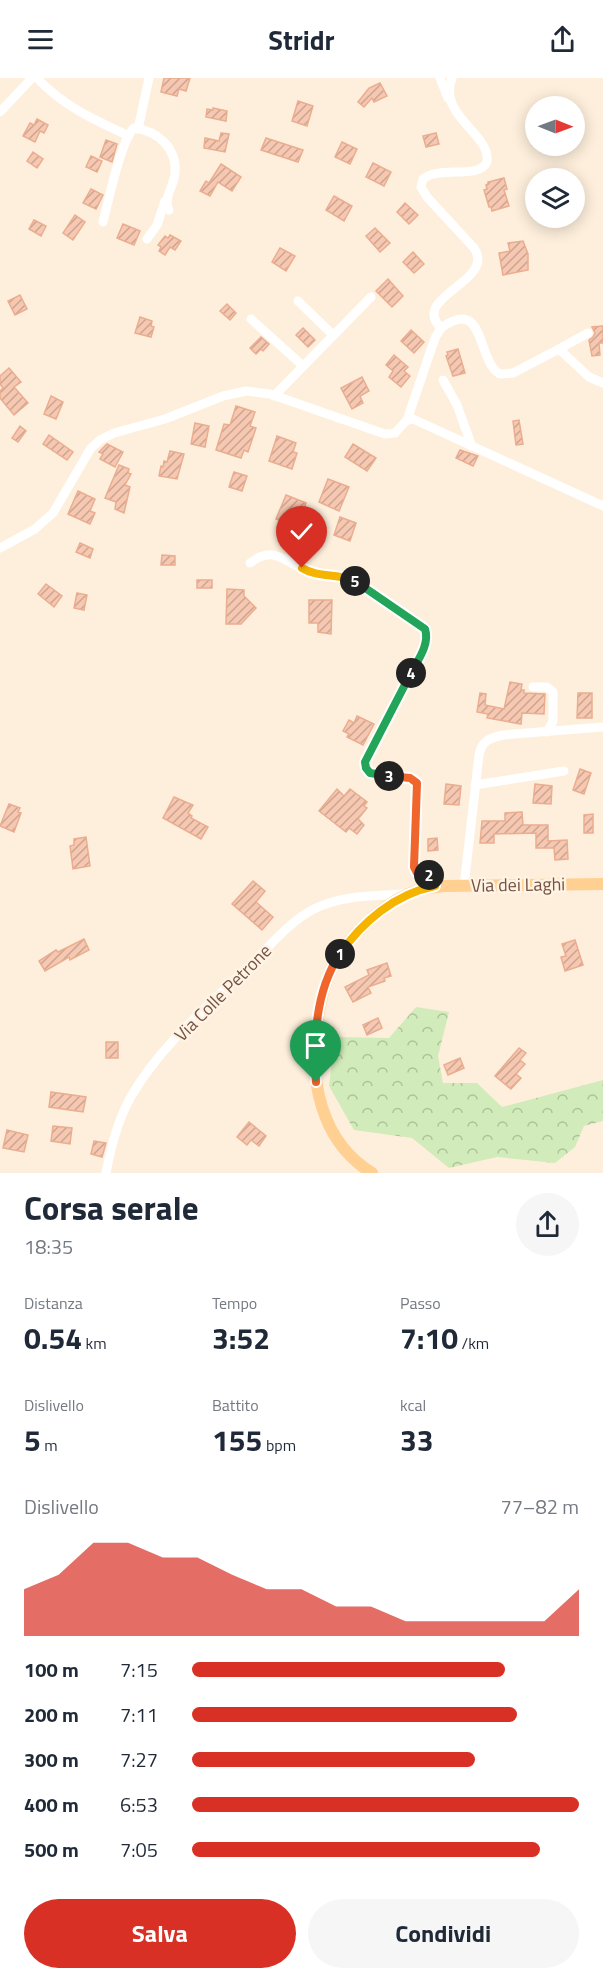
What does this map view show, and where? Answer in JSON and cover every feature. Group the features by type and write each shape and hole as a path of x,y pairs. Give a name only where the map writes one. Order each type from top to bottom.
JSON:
{"main road":[{"name":"Via dei Laghi","path":"372,1173 348,1152 337,1138 322,1112 318,1096 315,1073 316,1029 324,985 338,957 368,923 395,901 407,894 435,886 603,884"}],"street":[{"path":"0,112 32,78"},
{"path":"36,78 70,107 129,136"},
{"path":"138,129 149,78"},
{"path":"440,78 449,101 486,149 488,158 482,170 438,172 427,176 422,182 421,187 425,195 465,237 478,255 476,270 436,307 435,319 441,328"},
{"path":"449,101 452,78"},
{"path":"103,222 129,136 132,129 138,129 161,138 168,147 175,174 157,225 147,239"},
{"path":"166,199 169,210"},
{"path":"274,396 370,297"},
{"path":"298,301 332,334"},
{"path":"251,319 302,365"},
{"path":"0,548 35,529 53,513 91,448 104,438 165,419 235,393 252,391 274,396 385,434 395,433 410,417 435,338 441,328 459,319 472,322 492,366 503,375 517,372 588,333"},
{"path":"558,349 591,378 603,382"},
{"path":"442,380 455,401 471,444"},
{"path":"410,417 603,506"},
{"path":"250,562 260,557 277,556 287,559 308,572 350,578 425,629 427,638 423,650 366,759 365,765 367,771 373,774 410,778 417,783 414,867 417,873 431,877 435,886"},
{"path":"533,687 547,687 553,692 553,721 547,732"},
{"path":"464,885 479,751 484,742 503,735 603,727"},
{"path":"475,785 564,771"},
{"name":"Via Colle Petrone","path":"106,1173 112,1144 122,1117 130,1097 142,1079 194,1020 290,926 312,910 336,901 358,897 407,894"}],"green space":[{"path":"416,1007 449,1012 438,1056 443,1083 477,1083 502,1107 603,1080 603,1121 584,1126 575,1147 555,1163 497,1157 449,1168 412,1138 354,1130 329,1086 335,1037 389,1038"}],"building":[{"path":"164,78 190,78 186,91 179,89 177,96 161,92"},
{"path":"380,83 387,96 374,102 372,98 364,107 358,102 369,88"},
{"path":"298,101 313,106 307,126 292,121"},
{"path":"213,108 227,111 226,121 206,117 207,109 213,110"},
{"path":"37,119 48,125 44,133 40,131 35,142 23,136 30,123 34,125"},
{"path":"221,133 229,134 225,152 204,148 205,138 219,141"},
{"path":"436,133 439,144 426,147 423,136"},
{"path":"266,138 303,150 298,162 261,150"},
{"path":"106,140 117,144 112,162 100,157"},
{"path":"342,142 357,149 350,164 335,157"},
{"path":"33,152 43,159 37,168 27,161"},
{"path":"91,156 102,161 97,172 86,167"},
{"path":"373,163 391,172 384,186 366,177"},
{"path":"221,164 241,177 232,191 218,182 210,196 200,191 206,181 209,183"},
{"path":"504,178 507,189 504,190 509,206 492,211 484,190 487,189 488,182"},
{"path":"91,189 103,195 96,209 83,203"},
{"path":"334,196 352,206 344,221 326,210"},
{"path":"405,203 418,215 409,224 397,212"},
{"path":"75,215 85,222 73,240 63,233"},
{"path":"34,220 46,226 41,236 29,229"},
{"path":"123,224 140,231 134,245 117,238"},
{"path":"375,228 390,243 380,252 366,236"},
{"path":"170,235 181,241 175,250 170,247 165,255 159,251 161,247 158,245 165,236 168,238"},
{"path":"523,241 528,254 528,270 503,275 499,253 510,251 508,243"},
{"path":"280,248 295,256 286,271 272,262"},
{"path":"413,252 424,264 414,273 403,262"},
{"path":"388,279 403,296 392,307 376,291"},
{"path":"20,295 27,309 15,315 8,301"},
{"path":"227,304 236,313 230,320 220,311"},
{"path":"140,317 152,321 151,326 154,327 151,337 135,333"},
{"path":"603,326 603,343 599,343 600,355 592,356 589,340 595,333 592,327"},
{"path":"303,328 315,340 308,347 296,335"},
{"path":"411,330 424,342 414,353 401,341"},
{"path":"261,337 269,344 263,351 261,349 256,354 250,348"},
{"path":"458,349 465,373 453,376 446,356 447,352"},
{"path":"394,355 408,367 404,371 410,376 401,387 389,377 393,371 386,365"},
{"path":"9,368 21,382 14,387 28,403 14,415 0,398 0,391 3,388 0,384 0,376"},
{"path":"362,377 369,391 360,396 363,403 352,409 341,388"},
{"path":"51,396 63,402 56,419 44,414"},
{"path":"236,406 255,412 250,426 256,428 248,452 244,450 241,458 216,450 224,424 230,425"},
{"path":"519,420 523,444 516,445 513,421"},
{"path":"195,423 209,426 205,447 191,444"},
{"path":"20,426 26,431 18,442 12,438"},
{"path":"49,435 73,452 67,460 43,444"},
{"path":"277,436 296,443 293,452 297,453 292,469 269,461"},
{"path":"107,444 123,452 115,467 100,459 103,454 99,452"},
{"path":"353,444 376,458 367,471 345,457"},
{"path":"460,450 478,456 473,466 456,458"},
{"path":"170,451 184,454 177,479 159,476 161,466 163,467 164,461 167,462"},
{"path":"119,465 129,469 128,473 131,474 125,485 130,487 124,513 115,509 116,502 105,498"},
{"path":"234,472 247,476 242,491 229,487"},
{"path":"328,479 349,487 339,511 319,502"},
{"path":"78,491 95,499 90,511 95,513 90,524 68,514"},
{"path":"286,495 306,503 297,527 276,519"},
{"path":"340,517 356,523 350,541 334,535"},
{"path":"80,543 93,549 90,558 76,552"},
{"path":"162,555 175,556 175,565 161,565"},
{"path":"197,580 212,580 212,588 197,588"},
{"path":"46,584 62,596 54,607 38,594"},
{"path":"227,589 244,590 244,596 256,608 241,624 226,624"},
{"path":"77,593 87,595 84,610 74,608"},
{"path":"309,600 332,600 331,634 318,632 318,623 309,623"},
{"path":"510,682 522,684 521,690 524,690 524,693 545,694 544,714 522,713 521,724 487,718 488,714 477,712 480,693 486,694 485,705 504,709"},
{"path":"578,693 592,693 592,718 577,718"},
{"path":"357,716 374,724 363,745 347,737 349,734 343,731 349,720 354,723"},
{"path":"580,769 591,773 584,794 573,790"},
{"path":"446,784 461,786 459,805 444,804"},
{"path":"535,784 552,786 551,804 533,803"},
{"path":"337,789 344,796 350,789 367,802 364,806 367,808 358,819 364,825 357,834 349,828 346,832 319,811"},
{"path":"174,797 193,805 188,813 192,816 191,818 208,827 201,839 163,818"},
{"path":"9,804 20,808 18,812 21,813 14,832 0,826"},
{"path":"522,812 523,825 548,825 548,841 567,840 568,859 555,860 554,848 536,848 536,833 494,834 494,843 480,843 482,821 505,821 505,813"},
{"path":"593,814 593,833 584,833 584,815"},
{"path":"86,837 90,866 73,869 70,846 74,845 74,839"},
{"path":"437,838 438,850 428,851 428,839"},
{"path":"253,881 265,891 256,902 273,917 262,930 232,904"},
{"path":"84,939 89,950 70,960 69,957 45,971 39,961 56,950 58,952"},
{"path":"575,940 583,965 565,971 561,957 566,956 562,944"},
{"path":"387,963 391,976 384,978 385,981 368,987 371,993 353,1002 345,987 369,975 367,970"},
{"path":"378,1018 382,1028 367,1035 363,1025"},
{"path":"106,1042 118,1042 118,1058 106,1058"},
{"path":"519,1048 526,1053 520,1060 525,1064 516,1074 521,1078 511,1089 495,1076"},
{"path":"460,1058 464,1068 448,1075 444,1065"},
{"path":"51,1092 86,1097 83,1112 49,1107"},
{"path":"249,1122 266,1136 259,1146 251,1140 247,1145 237,1137"},
{"path":"53,1126 72,1128 70,1144 51,1141"},
{"path":"7,1130 28,1135 24,1152 3,1148"},
{"path":"94,1141 106,1143 102,1157 91,1154"}],"route":[{"path":"302,568 315,574 350,578 426,631 427,638 423,650 366,759 365,765 370,773 410,778 417,783 414,867 417,873 431,877 435,886 407,894 388,906 353,938 334,963 320,1001 315,1042 316,1082"}]}
